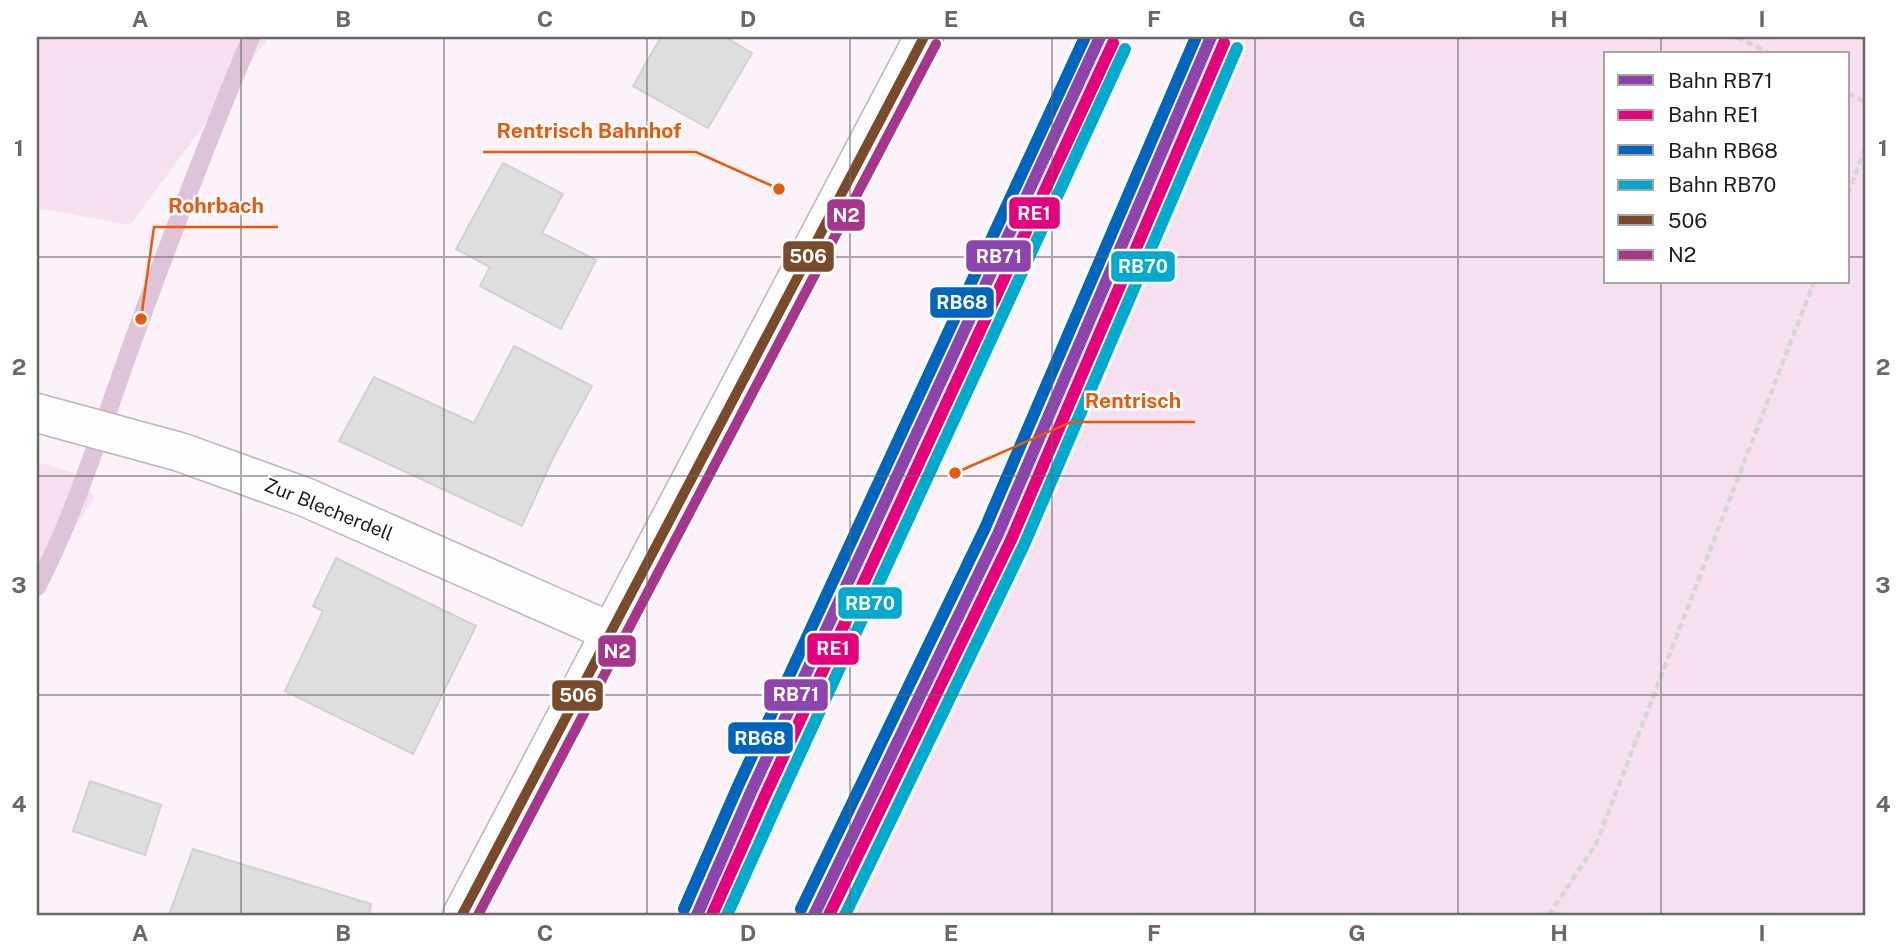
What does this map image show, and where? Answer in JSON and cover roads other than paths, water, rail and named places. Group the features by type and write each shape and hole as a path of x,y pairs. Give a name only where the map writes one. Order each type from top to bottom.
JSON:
{"main road":[{"path":"462,915 924,37"},
{"name":"Zur Blecherdell","path":"53,417 180,452 305,497 611,632"}],"waterway":[{"path":"37,587 76,500 174,231 251,37"}],"rail line":[{"name":"RB68","path":"684,909 738,786 1085,37"},
{"name":"RB71","path":"697,915 751,792 1100,37"},
{"name":"RB68","path":"801,909 985,528 1196,37"},
{"name":"RB71","path":"814,915 998,534 1211,37"},
{"name":"RE1","path":"712,915 1113,43"},
{"name":"RE1","path":"829,915 1011,540 1224,43"},
{"name":"RB70","path":"845,915 1024,545 1237,48"},
{"name":"RB70","path":"727,915 1125,49"}],"place":[{"name":"Rentrisch Bahnhof","path":"779,189"},
{"name":"Rohrbach","path":"141,319"},
{"name":"Rentrisch","path":"955,473"}]}
